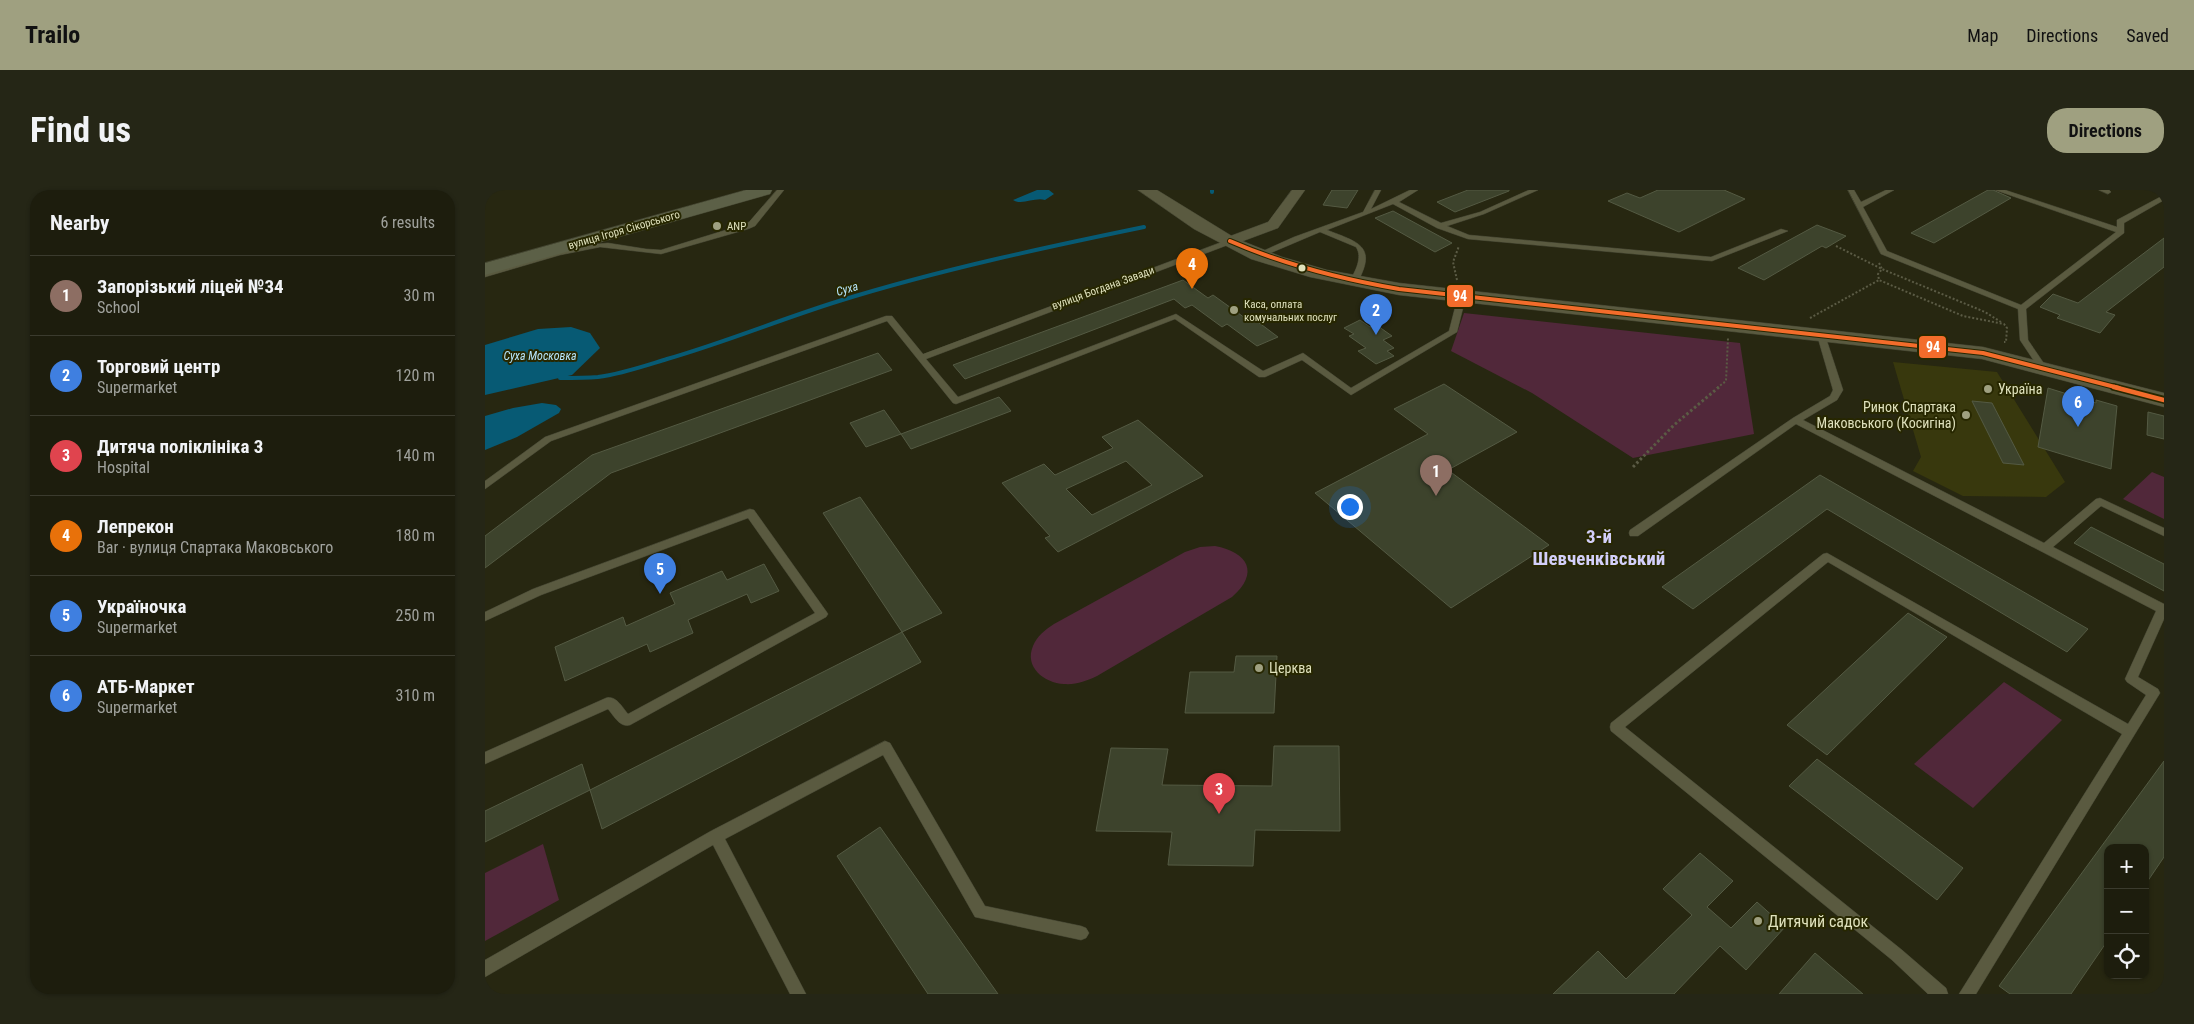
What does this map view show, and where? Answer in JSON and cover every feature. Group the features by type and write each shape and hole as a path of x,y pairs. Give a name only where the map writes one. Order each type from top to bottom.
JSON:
{"main road":[{"name":"вулиця Ігоря Сікорського","path":"485,269 764,190"}],"street":[{"path":"1145,190 1230,241 1258,255 1331,277 1354,281 1464,288 1819,328 1983,353 2164,400"},
{"name":"вулиця Богдана Завади","path":"1230,241 1273,225 1299,190"}],"lane":[{"path":"485,275 592,246 618,245 653,253 745,228 752,224 781,190"},
{"path":"1366,212 1378,190"},
{"path":"1258,255 1281,243 1321,230 1415,190"},
{"path":"1440,226 1482,213 1535,190"},
{"path":"1851,190 1884,252 2022,308"},
{"path":"1859,206 1891,190"},
{"path":"1998,190 2121,231"},
{"path":"2159,190 2164,193"},
{"path":"2121,231 2120,222 2164,197"},
{"path":"1392,201 1440,226 1468,237 1712,259 1784,231"},
{"path":"1321,230 1356,244 1363,249 1364,256 1354,281"},
{"path":"2022,308 2121,231"},
{"name":"вулиця Богдана Завади","path":"920,358 1230,241"},
{"path":"485,486 548,439 889,318 956,402 1175,316 1262,375 1303,356 1351,392 1453,332 1464,288"},
{"path":"2022,308 2024,340 2043,368"},
{"path":"1634,533 1796,420 1834,398 1838,390 1819,328"},
{"path":"1796,420 2163,609 2131,680 2154,694 1967,994"},
{"path":"2045,548 2101,501 2164,532"},
{"path":"485,617 537,592 750,513 822,614 626,721 610,702 485,758"},
{"path":"1940,994 1897,955 1616,727 1827,558 2130,732"},
{"path":"485,969 716,836 885,747 980,912 1081,933"},
{"path":"716,836 798,994"}],"path":[{"path":"1464,288 1456,280 1452,264 1454,253 1461,242 1468,237"},
{"path":"1836,246 1882,269 1985,312 2007,328 2006,342 1997,341"},
{"path":"1877,258 1882,269"},
{"path":"1879,280 1878,274 1882,269"},
{"path":"1879,280 1963,316 2004,324"},
{"path":"1819,328 1806,320 1879,280"},
{"path":"1633,467 1674,425 1726,381 1729,338"}],"shaded area":[{"path":"1464,313 1740,343 1754,434 1633,458 1532,393 1451,351"},
{"name":"Ринок Спартака Маковського (Косигіна)","path":"1893,362 1997,372 2065,482 2046,497 1963,496 1913,471 1921,457"},
{"path":"2152,472 2164,477 2164,519 2123,499"},
{"path":"1215,546 1236,553 1246,565 1248,572 1246,580 1232,597 1097,676 1085,681 1064,684 1049,681 1034,667 1031,661 1033,646 1042,633 1054,624 1185,552 1200,547"},
{"path":"2004,682 2062,720 1973,808 1914,764"},
{"path":"543,844 559,900 485,941 485,873"}],"water":[{"path":"1037,190 1049,190 1054,194 1045,200 1017,202 1013,200"},
{"name":"Суха Московка","path":"571,327 590,333 600,348 572,375 485,395 485,345 538,329"},
{"name":"Суха Московка","path":"542,403 556,405 561,409 559,413 517,437 485,450 485,416 513,408"}],"building":[{"path":"1332,190 1358,190 1347,208 1323,205"},
{"path":"1468,190 1509,191 1455,212 1437,202"},
{"path":"1658,190 1724,190 1745,199 1679,232 1608,201 1627,193 1640,198"},
{"path":"1988,190 1993,190 2011,198 1934,243 1911,233"},
{"path":"1393,211 1452,243 1435,252 1375,218"},
{"path":"1817,225 1846,236 1826,248 1822,246 1764,280 1738,268"},
{"path":"2164,238 2164,267 2106,312 2115,315 2100,333 2057,318 2060,315 2040,307 2053,294 2078,303"},
{"path":"1183,280 1208,298 1213,295 1245,318 1250,316 1278,337 1257,346 1227,324 1222,327 1192,305 1185,308 1174,299 965,379 953,365"},
{"path":"1360,320 1370,327 1375,324 1392,336 1383,340 1394,348 1387,351 1394,356 1376,364 1358,351 1366,348 1349,336 1354,334 1344,328"},
{"path":"878,353 892,370 611,473 485,568 485,536 592,455"},
{"path":"1444,384 1517,432 1448,470 1549,545 1451,608 1315,493 1428,434 1394,409"},
{"path":"2048,388 2096,403 2096,400 2117,406 2111,469 2038,447"},
{"path":"999,397 1011,411 911,449 901,434"},
{"path":"1972,401 1992,403 2024,465 2003,463"},
{"path":"884,410 901,434 866,447 850,423"},
{"path":"2148,412 2164,416 2164,439 2147,435"},
{"path":"1138,420 1203,476 1058,552 1045,538 1050,536 1002,483 1044,464 1055,475 1113,448 1102,437","holes":["1126,461 1152,485 1092,515 1066,489"]},
{"path":"1820,475 2088,629 2067,652 1827,509 1693,609 1662,587"},
{"path":"860,497 942,613 902,632 823,513"},
{"path":"2091,527 2164,564 2164,591 2074,543"},
{"path":"764,564 779,591 751,603 747,594 688,620 693,633 650,652 647,644 565,681 555,647 623,617 626,626 675,604 670,593 722,571 727,580"},
{"path":"1908,613 1947,637 1827,755 1787,725"},
{"path":"902,632 921,662 602,829 590,790"},
{"path":"1236,656 1277,656 1274,713 1185,713 1190,672 1234,672"},
{"path":"1274,746 1339,746 1340,831 1255,830 1253,866 1168,865 1172,832 1096,831 1111,748 1168,749 1162,785 1272,786"},
{"path":"1817,759 1963,868 1937,900 1789,786"},
{"path":"2164,761 2164,857 2149,879 2149,844 2104,844 2104,946 2071,994 2010,994 1999,986"},
{"path":"582,764 590,790 485,842 485,811"},
{"path":"880,827 998,994 928,994 837,856"},
{"name":"Дитячий садок","path":"1700,853 1733,881 1707,907 1731,928 1757,902 1785,927 1746,970 1720,946 1674,994 1553,994 1598,951 1626,979 1692,915 1663,889"},
{"path":"1815,953 1863,994 1779,994"}],"waterway":[{"name":"Суха","path":"560,378 598,377 624,372 732,338 817,308 915,279 991,260 1144,227"}],"transit line":[{"name":"94","path":"1230,241 1271,258 1313,271 1399,289 1983,353 2164,400"}],"place":[{"name":"ANP","path":"717,226"},
{"name":"Лепрекон","path":"1192,289"},
{"name":"Каса, оплата комунальних послуг","path":"1234,310"},
{"name":"Торговий центр","path":"1376,335"},
{"name":"Україна","path":"1988,389"},
{"name":"Ринок Спартака Маковського (Косигіна)","path":"1966,415"},
{"name":"АТБ-Маркет","path":"2078,427"},
{"name":"Запорізький ліцей №34","path":"1436,496"},
{"name":"Україночка","path":"660,594"},
{"name":"Церква","path":"1259,668"},
{"name":"Дитяча поліклініка 3","path":"1219,814"},
{"name":"Дитячий садок","path":"1758,921"}],"district":[{"name":"3-й Шевченківський","path":"1599,547"}]}
